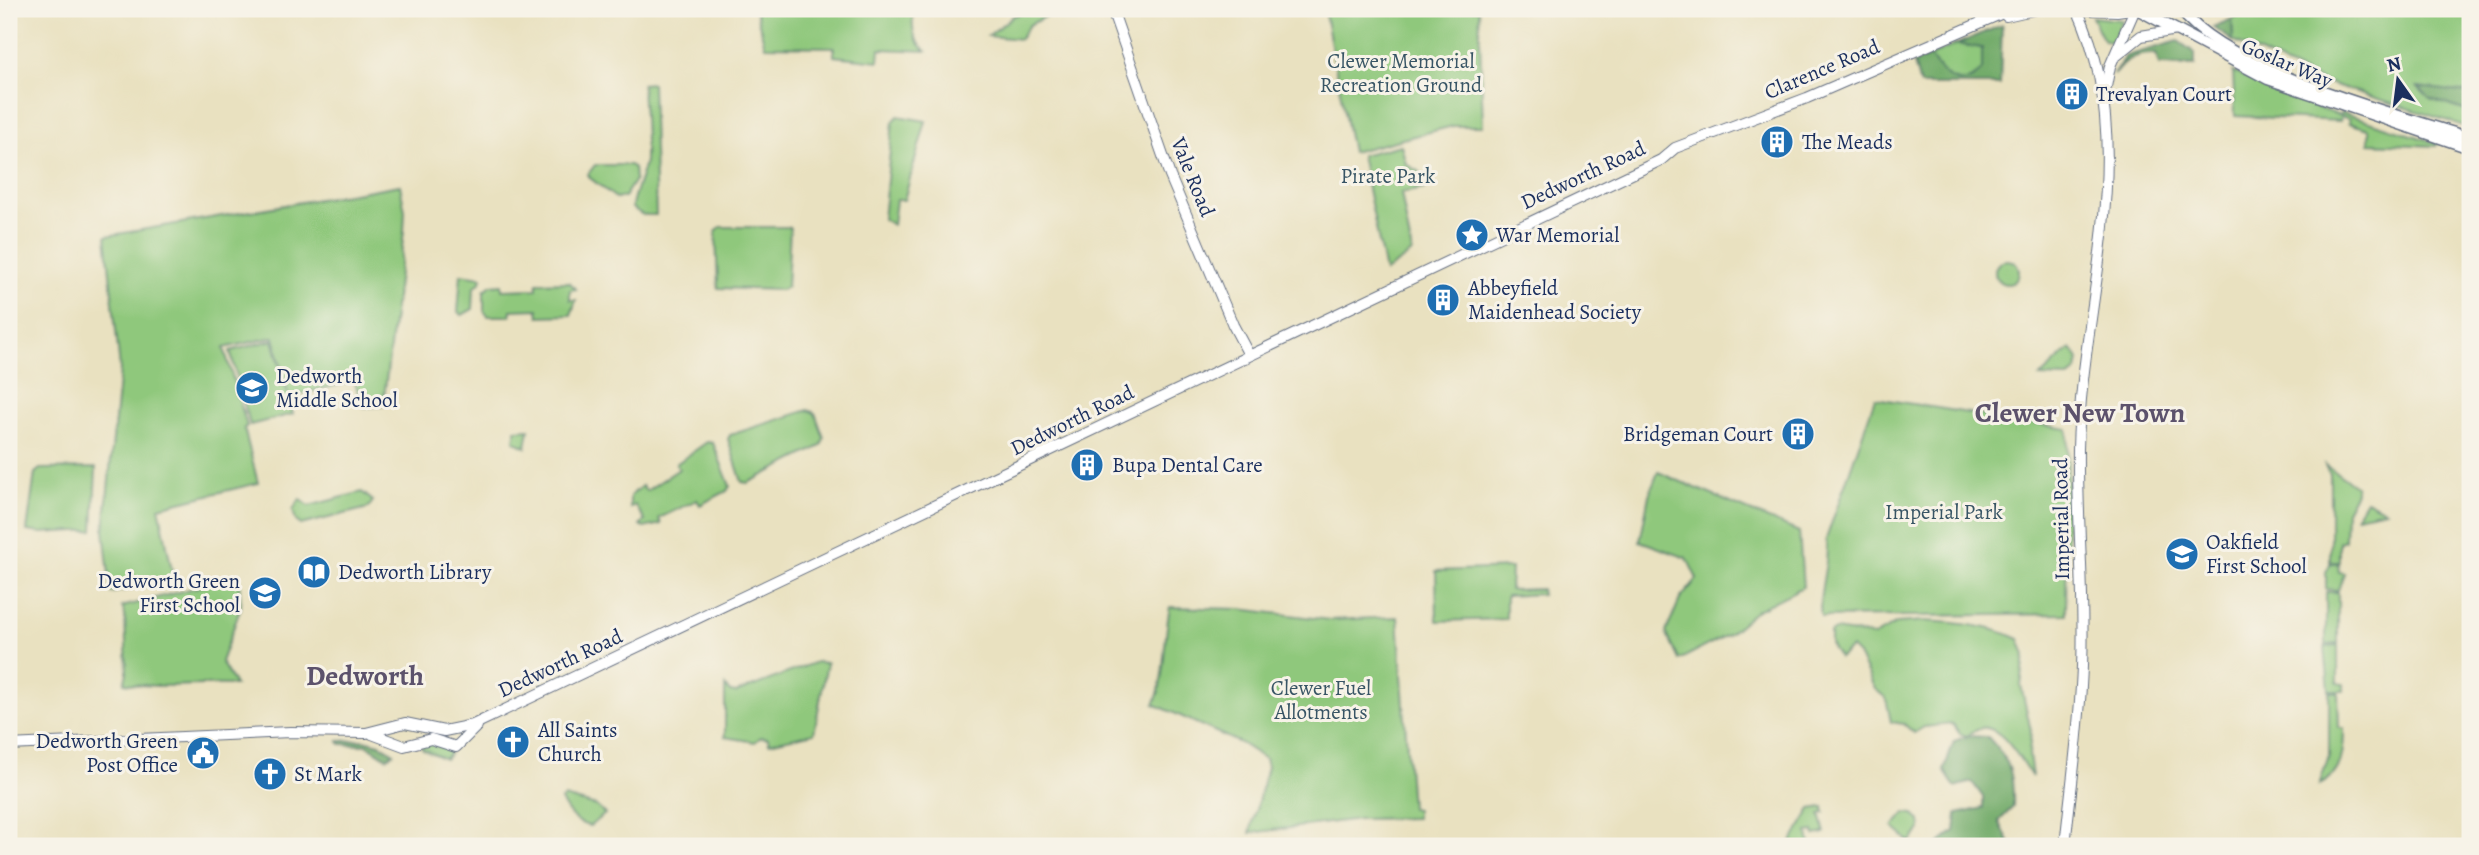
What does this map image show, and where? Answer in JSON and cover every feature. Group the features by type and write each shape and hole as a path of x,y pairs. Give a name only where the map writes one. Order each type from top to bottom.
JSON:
{"main road":[{"name":"Vale Road","path":"1112,9 1170,176 1233,325 1249,355"},
{"name":"Clarence Road","path":"1675,148 1785,107 2012,9"},
{"name":"Clarence Road","path":"1982,23 2037,9"},
{"path":"2065,9 2134,10"},
{"name":"Imperial Road","path":"2065,846 2082,667 2078,447 2107,187 2103,108 2093,43 2077,9"},
{"name":"Goslar Way","path":"2180,9 2208,34 2254,61 2297,81 2470,138"},
{"name":"Imperial Road","path":"2103,108 2112,59 2134,10"},
{"name":"Goslar Way","path":"2134,10 2177,30 2239,65 2298,91 2470,148"},
{"path":"2112,59 2141,36 2177,30"},
{"name":"Dedworth Road","path":"9,745 289,732 366,733 405,723 414,727 454,729 482,721 1661,160 1675,148"},
{"name":"Dedworth Road","path":"366,733 408,746 431,739 456,747 482,721"},
{"path":"397,726 393,734 397,743"},
{"path":"414,727 417,734 414,742"},
{"path":"446,742 446,734 454,729 464,739"}],"green space":[{"path":"755,9 914,9 914,32 926,51 880,49 879,61 834,56 834,47 765,46"},
{"path":"1034,9 1059,9 1029,25 1020,39 988,36 1013,16"},
{"name":"Clewer Memorial Recreation Ground","path":"1324,9 1479,9 1483,126 1453,126 1352,152"},
{"path":"2256,9 2470,9 2470,128 2319,80 2233,41 2232,19"},
{"path":"2092,17 2122,20 2112,42 2104,41"},
{"path":"2232,19 2233,41 2213,27"},
{"path":"2002,25 2000,85 1920,85 1914,63 1930,56 1953,80 1974,77 1982,70 1982,48 1957,44"},
{"path":"2178,41 2195,53 2195,66 2159,65 2156,54 2149,54 2132,58 2113,75 2126,56"},
{"path":"1957,44 1982,48 1982,70 1967,80 1953,80 1930,56"},
{"path":"2233,72 2289,98 2340,116 2341,112 2437,143 2436,146 2369,143 2369,129 2348,123 2349,119 2341,116 2340,121 2235,116"},
{"path":"652,83 656,215 643,215 632,208 632,204 645,161 642,84"},
{"path":"2418,87 2470,93 2470,112 2430,99"},
{"path":"898,116 926,121 904,200 896,200 893,225 883,219 893,122"},
{"name":"Pirate Park","path":"1401,145 1406,164 1421,173 1424,189 1401,193 1412,253 1385,272 1361,155"},
{"path":"595,165 630,165 634,168 635,180 624,197 617,199 590,178 588,174"},
{"name":"Dedworth Middle School","path":"400,185 405,211 404,231 383,406 364,407 354,381 289,397 293,414 250,425 230,351 273,340 288,394 274,337 224,348 247,426 244,428 258,483 159,507 174,580 111,593 104,530 120,369 106,236"},
{"path":"720,227 790,227 787,287 781,290 718,288 716,232"},
{"path":"2007,260 2016,263 2019,272 2016,281 2007,284 1998,281 1995,272 1998,263"},
{"path":"461,274 482,277 481,282 474,287 473,309 462,315 458,312"},
{"path":"569,282 576,289 570,290 570,300 576,300 571,315 539,316 538,309 511,310 510,316 488,316 484,311 484,291 491,285 502,284 502,290 537,289 537,283"},
{"path":"2071,348 2079,360 2077,371 2068,378 2040,377"},
{"name":"Imperial Park","path":"1875,398 2068,429 2066,614 1821,617 1826,539"},
{"path":"808,410 815,413 824,438 821,446 748,483 742,482 728,439 730,435"},
{"path":"529,429 526,447 514,441 516,430"},
{"path":"707,442 713,443 730,486 727,491 700,505 697,500 659,518 661,524 644,528 640,525 645,521 635,505 630,508 630,496 642,486 646,491 679,469 676,464"},
{"path":"2326,465 2355,486 2356,492 2346,511 2345,540 2339,542 2339,562 2330,562 2330,474"},
{"path":"96,468 93,530 41,533 27,531 35,473 40,469"},
{"path":"1658,472 1799,532 1803,587 1757,610 1729,634 1679,660 1666,632 1680,599 1697,579 1687,558 1640,541 1649,495"},
{"path":"362,492 373,501 368,508 301,525 296,521 293,510 300,499 309,506"},
{"path":"2366,500 2385,510 2356,516"},
{"path":"2330,564 2338,564 2339,572 2344,573 2338,590 2326,589 2326,572"},
{"path":"1511,568 1510,590 1541,589 1542,594 1506,596 1506,619 1437,621 1436,571"},
{"path":"239,576 241,607 221,662 235,685 152,686 124,683 127,673 125,615 122,607"},
{"path":"2326,592 2338,592 2338,644 2326,645"},
{"name":"Clewer Fuel Allotments","path":"1170,607 1240,609 1330,620 1398,617 1411,808 1416,809 1416,818 1359,819 1250,833 1267,767 1265,759 1240,743 1154,704 1162,672"},
{"path":"1925,621 1985,628 2019,639 2025,655 2021,685 2031,731 2029,754 2032,777 2014,749 1996,732 1987,728 1977,729 1968,736 1960,734 1953,724 1924,727 1914,733 1904,724 1891,722 1886,698 1875,689 1858,655 1851,648 1839,658 1830,644 1830,633 1835,630 1874,636 1897,623"},
{"path":"2338,646 2338,683 2344,684 2344,691 2329,691 2325,647"},
{"path":"816,662 827,663 814,733 769,743 768,738 761,737 755,742 725,737 725,686 730,692 736,693"},
{"path":"2329,692 2338,693 2339,728 2344,728 2343,745 2337,769 2327,781 2319,785 2329,756"},
{"path":"1968,736 1988,737 2010,769 2013,807 1999,821 2011,846 1936,846 1955,831 1957,814 1983,808 1983,797 1972,782 1955,787 1944,770 1954,741"},
{"path":"364,740 380,744 394,753 387,758 367,745 340,744 339,741"},
{"path":"433,743 445,747 450,753 445,759 423,749 420,744"},
{"path":"564,797 596,806 605,814 590,826 585,825 569,813 561,800"},
{"path":"1824,807 1825,813 1820,814 1825,833 1815,835 1814,831 1808,832 1810,846 1789,846 1811,809"},
{"path":"1905,813 1913,814 1920,821 1921,829 1910,842 1893,827"}],"place":[{"name":"Trevalyan Court","path":"2072,94"},
{"name":"The Meads","path":"1777,142"},
{"name":"War Memorial","path":"1472,235"},
{"name":"Abbeyfield Maidenhead Society","path":"1443,300"},
{"name":"Dedworth Middle School","path":"252,388"},
{"name":"Bridgeman Court","path":"1798,434"},
{"name":"Bupa Dental Care","path":"1087,465"},
{"name":"Oakfield First School","path":"2182,554"},
{"name":"Dedworth Library","path":"314,572"},
{"name":"Dedworth Green First School","path":"265,593"},
{"name":"All Saints Church","path":"513,742"},
{"name":"Dedworth Green Post Office","path":"203,753"},
{"name":"St Mark","path":"270,774"}],"district":[{"name":"Clewer New Town","path":"2080,412"},
{"name":"Dedworth","path":"365,675"}]}
